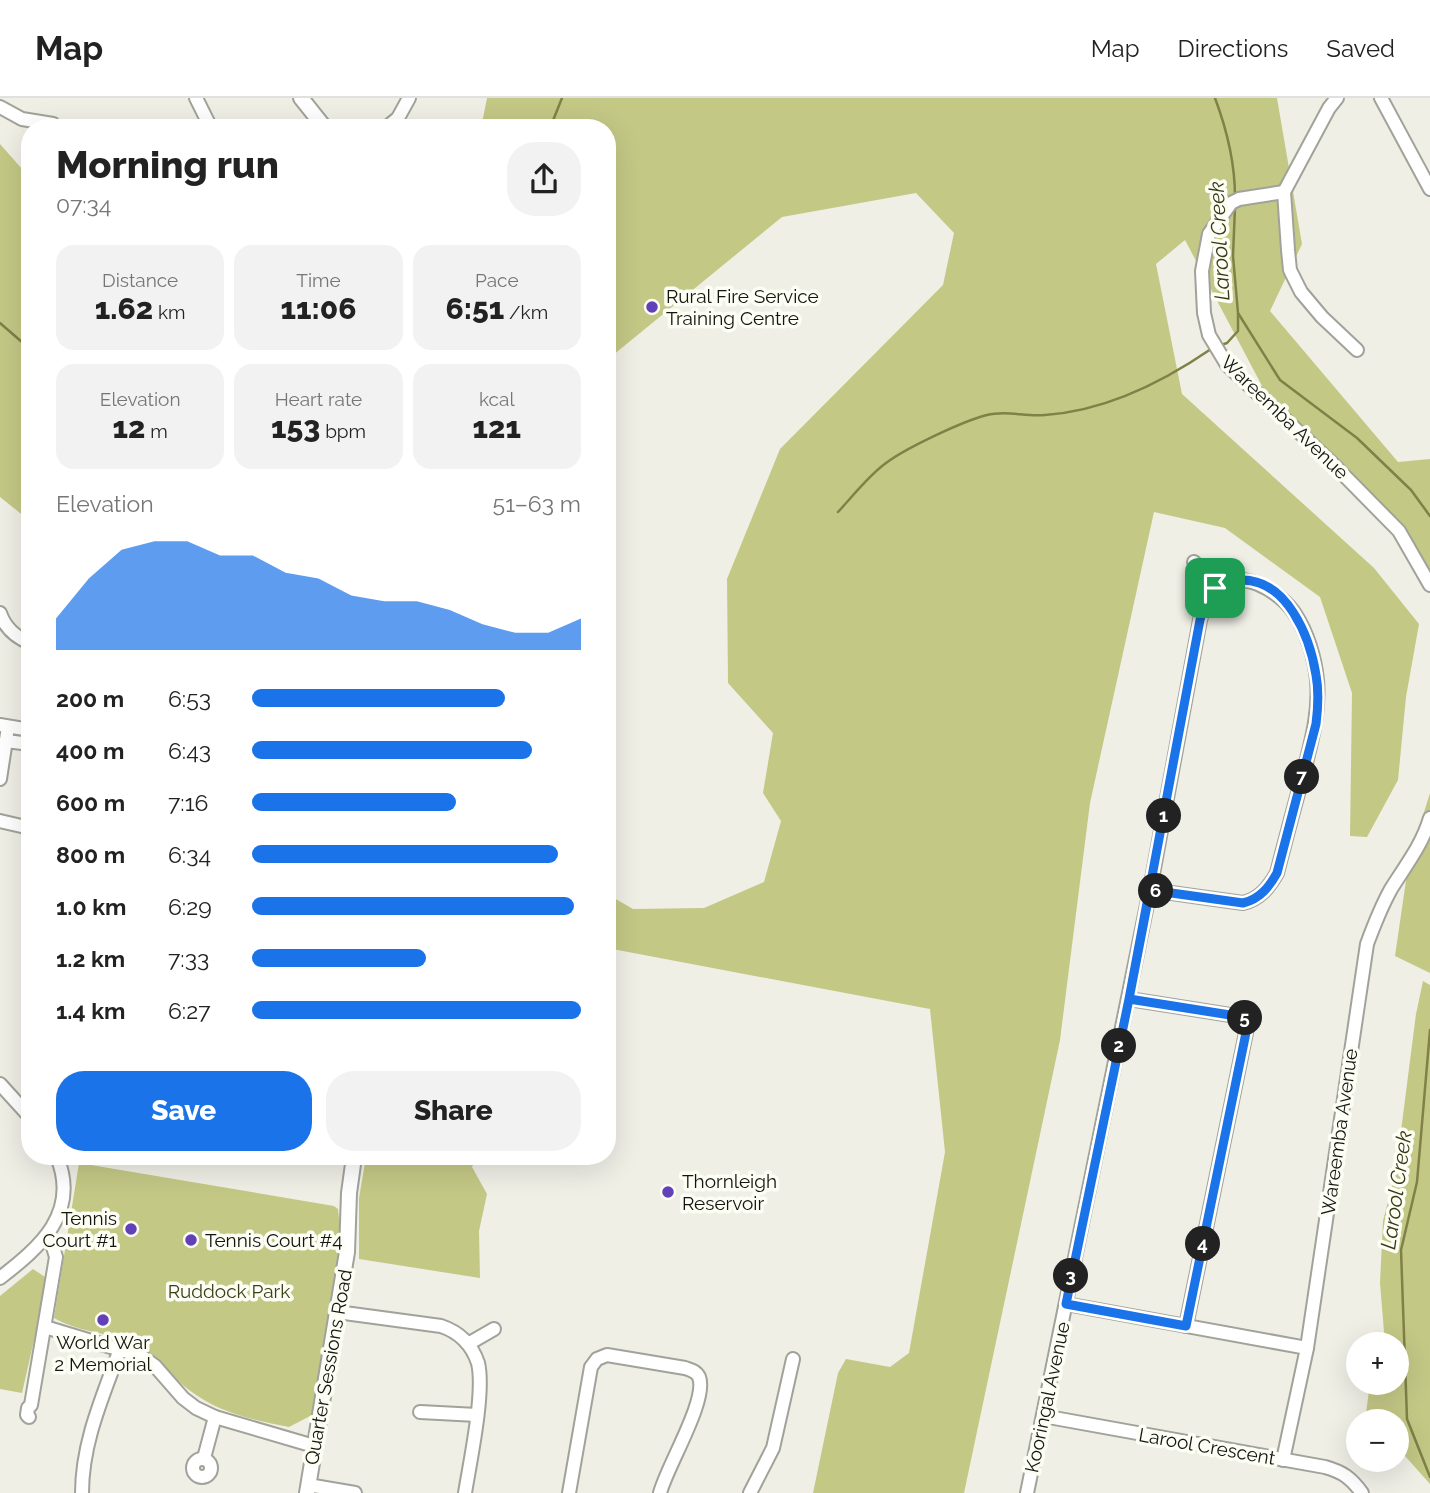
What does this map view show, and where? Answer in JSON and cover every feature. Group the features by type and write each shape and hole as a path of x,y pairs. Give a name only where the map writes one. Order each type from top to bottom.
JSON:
{"main road":[{"path":"301,98 317,119"},
{"name":"Quarter Sessions Road","path":"307,1489 347,1252 353,1165"}],"street":[{"path":"196,98 206,119"},
{"path":"397,119 409,98"},
{"path":"1337,98 1329,107 1284,192 1290,270 1301,292 1322,317 1357,350"},
{"path":"1381,98 1430,189"},
{"path":"0,107 22,119"},
{"name":"Wareemba Avenue","path":"1284,192 1234,202 1209,234 1202,271 1204,313 1209,335 1227,365 1331,462 1399,531 1430,585"},
{"path":"1150,890 1243,903 1252,901 1263,893 1277,873 1316,724 1317,678 1307,640 1295,614 1280,597 1263,586 1243,580 1215,588 1194,562"},
{"name":"Kooringal Avenue","path":"1027,1493 1129,999 1200,620 1205,603 1215,588"},
{"path":"0,613 4,625 21,640"},
{"path":"0,779 6,741 4,726"},
{"path":"6,741 21,743"},
{"name":"Wareemba Avenue","path":"1283,1460 1307,1348 1367,944 1390,891 1418,849 1430,818"},
{"path":"0,821 21,826"},
{"path":"1129,999 1249,1018 1186,1326"},
{"path":"0,1084 21,1107"},
{"path":"0,1278 34,1251 46,1238 57,1219 63,1191 58,1165"},
{"path":"31,1405 55,1250 46,1238"},
{"path":"34,1251 44,1258 52,1269"},
{"path":"1066,1304 1307,1348"},
{"path":"337,1312 441,1326 457,1333 468,1344 480,1375 465,1493"},
{"path":"45,1327 141,1356 155,1366 183,1398 215,1417 314,1446"},
{"path":"468,1344 494,1329"},
{"path":"82,1493 82,1474 88,1440 120,1349"},
{"path":"569,1493 591,1367 597,1359 607,1355 685,1368 699,1377 700,1387 691,1424 665,1475 660,1493"},
{"path":"750,1493 773,1448 793,1359"},
{"path":"420,1412 477,1415"},
{"name":"Larool Crescent","path":"1043,1416 1342,1471 1362,1493"},
{"path":"204,1458 215,1417"},
{"path":"307,1489 355,1493"}],"green space":[{"path":"487,98 1277,98 1302,244 1270,311 1398,462 1430,459 1430,573 1424,562 1278,416 1185,240 1156,264 1182,394 1374,568 1419,624 1406,697 1398,780 1367,837 1350,836 1352,693 1320,597 1225,528 1154,512 1090,803 1060,1040 964,1493 813,1493 838,1373 846,1359 890,1367 909,1353 945,1152 930,1009 616,950 616,899 633,909 704,908 764,882 781,821 763,793 773,733 728,683 727,579 780,449 943,285 954,233 916,193 782,217 616,353 616,119 483,119"},
{"path":"0,144 21,168 21,514 0,497"},
{"path":"1430,793 1430,973 1395,956 1409,860"},
{"path":"1423,981 1430,985 1430,1484 1409,1460 1409,1409 1367,1409 1368,1395 1409,1395 1409,1332 1384,1332 1380,1283 1383,1221 1396,1170 1416,1014"},
{"name":"Ruddock Park","path":"79,1165 334,1206 338,1209 342,1247 312,1415 289,1427 224,1410 189,1390 151,1354 134,1344 54,1318"},
{"path":"365,1165 473,1165 487,1194 479,1231 480,1278 359,1259 359,1198"},
{"path":"33,1269 45,1277 40,1314 22,1393 0,1389 0,1296"}],"waterway":[{"path":"554,119 562,98"},
{"name":"Larool Creek","path":"1215,98 1230,146 1235,197"},
{"name":"Larool Creek","path":"1235,207 1233,256 1238,313 1280,380 1357,438 1411,490 1430,516"},
{"path":"1221,345 1227,343 1238,331 1238,314"},
{"path":"0,323 21,341"},
{"path":"838,512 886,463 950,429 994,414 1045,415 1089,408 1153,383 1211,349"},
{"name":"Larool Creek","path":"1430,1030 1417,1182 1401,1250 1407,1419 1430,1477"}],"place":[{"name":"Rural Fire Service Training Centre","path":"652,307"},
{"name":"Thornleigh Reservoir","path":"668,1192"},
{"name":"Tennis Court #1","path":"131,1229"},
{"name":"Tennis Court #4","path":"191,1240"},
{"name":"World War 2 Memorial","path":"103,1320"}],"route":[{"path":"1215,588 1205,603 1200,620 1179,741 1150,890 1129,999 1066,1304 1186,1326 1249,1018 1129,999 1139,945 1150,890 1243,903 1252,901 1263,893 1277,873 1316,724 1318,704 1314,660 1307,640 1295,614 1280,597 1263,586 1243,580 1215,588"}]}
